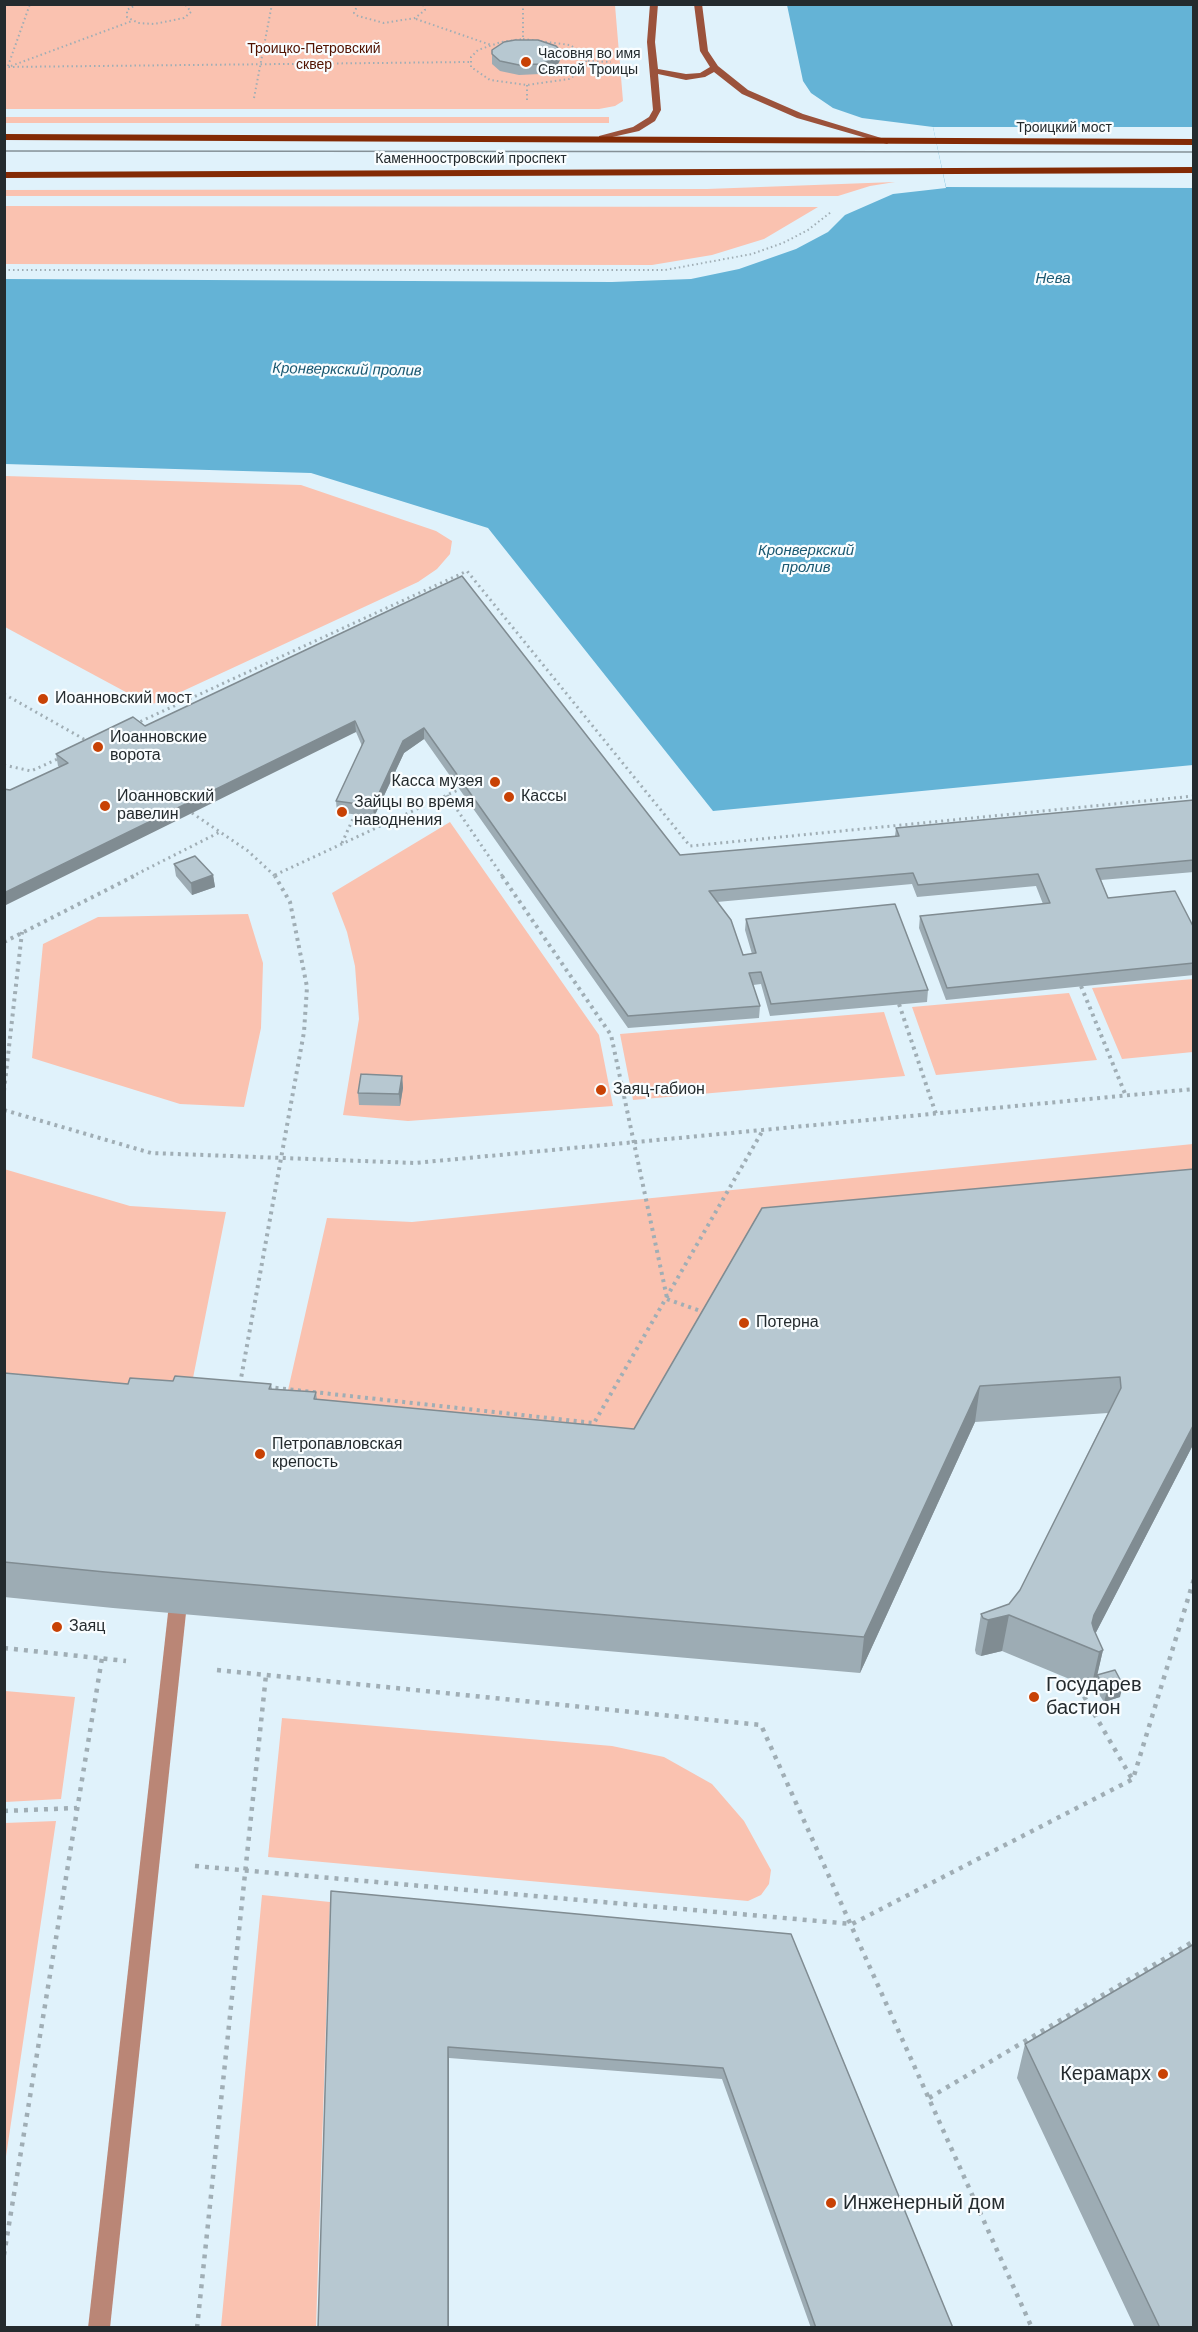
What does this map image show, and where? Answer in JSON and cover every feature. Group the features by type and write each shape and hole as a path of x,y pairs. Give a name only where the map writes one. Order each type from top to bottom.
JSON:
{"main road":[{"path":"602,138 636,129 652,119 657,110 651,42 654,4"},
{"path":"698,4 704,51 715,68 745,92 770,105 887,141"},
{"path":"654,71 686,77 702,75 715,68"},
{"name":"Каменноостровский проспект","path":"4,137 602,138 934,142"},
{"name":"Троицкий мост","path":"934,142 1194,142"},
{"name":"Каменноостровский проспект","path":"4,174 1194,170"}],"lane":[{"path":"99,2328 177,1613"}],"path":[{"path":"6,66 30,4"},
{"path":"132,21 126,14 136,4"},
{"path":"6,66 132,21 154,24 179,21 191,12 185,4"},
{"path":"252,103 272,4"},
{"path":"358,4 354,13 373,22 395,22 415,18 425,10 423,4"},
{"path":"523,4 524,39"},
{"path":"415,18 491,45"},
{"path":"470,62 478,50 491,45 524,39 570,45 580,50 588,61"},
{"path":"470,62 474,72 481,76 501,83 527,85 569,79 585,69 588,61"},
{"path":"588,61 604,62"},
{"path":"6,66 470,62"},
{"path":"526,93 527,85"},
{"path":"4,270 665,270 725,261 783,243 808,230 839,207"},
{"path":"124,729 467,571 690,846 1194,796"},
{"path":"4,694 92,744 82,748"},
{"path":"4,765 31,771 62,758"},
{"path":"275,875 460,789"},
{"path":"447,795 611,1035 667,1299"},
{"path":"341,844 358,806"},
{"path":"192,813 275,875 290,902 307,987 304,1032 283,1158 238,1395"},
{"path":"4,942 220,832"},
{"path":"4,1091 22,933"},
{"path":"1081,986 1126,1096"},
{"path":"899,1004 936,1114"},
{"path":"4,1110 151,1153 416,1163 1194,1089"},
{"path":"264,1386 594,1423 763,1130"},
{"path":"667,1299 709,1314"},
{"path":"240,1383 252,1385"},
{"path":"149,1861 852,1924 1132,1779 1194,1579"},
{"path":"4,1648 760,1725 852,1924 1032,2328"},
{"path":"4,2255 102,1658"},
{"path":"1068,1668 1132,1779"},
{"path":"197,2328 266,1675"},
{"path":"4,1811 77,1808"},
{"path":"929,2098 1194,1941"}],"green space":[{"name":"Троицко-Петровский сквер","path":"4,5 615,5 623,101 615,106 599,109 5,109"},
{"path":"5,117 609,117 609,123 5,123"},
{"path":"895,182 870,186 838,196 4,196 5,190 707,189"},
{"path":"5,206 818,207 764,239 712,255 652,265 5,264"},
{"path":"5,476 301,485 436,531 452,541 450,554 437,569 418,582 157,703 148,704 5,627"},
{"path":"450,822 599,1035 613,1106 408,1121 343,1115 359,1019 355,966 347,932 332,893"},
{"path":"248,914 263,963 261,1028 244,1107 180,1104 32,1058 43,944 98,917"},
{"path":"1193,979 1193,1052 1122,1059 1092,988"},
{"path":"1069,993 1097,1060 936,1075 912,1007"},
{"path":"884,1012 905,1076 633,1100 620,1034"},
{"path":"1193,1144 1193,1200 628,1460 281,1421 327,1218 412,1222"},
{"path":"4,1169 130,1206 226,1212 193,1378 184,1407 5,1403"},
{"path":"5,1691 75,1697 61,1799 5,1802"},
{"path":"282,1718 612,1746 664,1757 712,1784 744,1821 771,1870 769,1884 761,1895 748,1901 268,1857"},
{"path":"56,1821 5,2163 5,1823"},
{"path":"262,1895 330,1902 316,2327 221,2327"}],"water":[{"name":"Кронверкский пролив","path":"787,5 1193,5 1193,765 713,811 488,528 311,473 5,464 5,279 612,282 691,279 739,269 796,249 828,232 845,215 893,194 946,188 933,127 862,118 833,108 811,93 803,81"}],"pier":[{"path":"933,127 1193,127 1193,188 946,187"}],"building":[{"path":"538,40 556,46 560,50 556,59 540,64 519,65 500,61 492,54 492,50 504,42"},
{"name":"Иоанновский равелин","path":"462,576 680,855 899,836 896,828 1194,800 1194,860 1096,869 1108,898 1175,891 1194,928 1194,963 947,988 920,916 1050,903 1038,874 918,885 913,873 709,891 731,920 743,955 756,953 746,919 895,904 928,990 771,1004 761,972 749,973 760,1006 628,1016 424,728 403,741 373,806 336,801 364,741 355,721 4,893 4,789 10,790 68,763 56,754 133,717 145,726"},
{"path":"195,856 213,875 191,883 174,864"},
{"path":"361,1074 402,1076 399,1094 358,1093"},
{"name":"Петропавловская крепость","path":"1194,1169 1194,1424 1094,1615 1092,1623 1103,1650 1099,1652 1009,1615 988,1620 981,1614 1009,1604 1020,1590 1121,1388 1120,1377 980,1386 864,1637 4,1562 4,1373 128,1384 130,1378 173,1381 175,1376 271,1384 269,1389 316,1392 314,1399 634,1429 762,1208"},
{"path":"1115,1670 1123,1685 1107,1691 1097,1675"},
{"name":"Инженерный дом","path":"331,1891 791,1934 953,2328 816,2328 723,2068 448,2047 448,2328 318,2328"},
{"path":"1194,1944 1194,2328 1160,2328 1025,2044"}],"tram line":[{"path":"4,151 1194,152"}],"place":[{"name":"Часовня во имя Святой Троицы","path":"526,62"},
{"name":"Иоанновский мост","path":"43,699"},
{"name":"Иоанновские ворота","path":"98,747"},
{"name":"Касса музея","path":"495,782"},
{"name":"Кассы","path":"509,797"},
{"name":"Иоанновский равелин","path":"105,806"},
{"name":"Зайцы во время наводнения","path":"342,812"},
{"name":"Заяц-габион","path":"601,1090"},
{"name":"Потерна","path":"744,1323"},
{"name":"Петропавловская крепость","path":"260,1454"},
{"name":"Заяц","path":"57,1627"},
{"name":"Государев бастион","path":"1034,1697"},
{"name":"Керамарх","path":"1163,2074"},
{"name":"Инженерный дом","path":"831,2203"}],"water label":[{"name":"Нева","path":"1053,279"}]}
